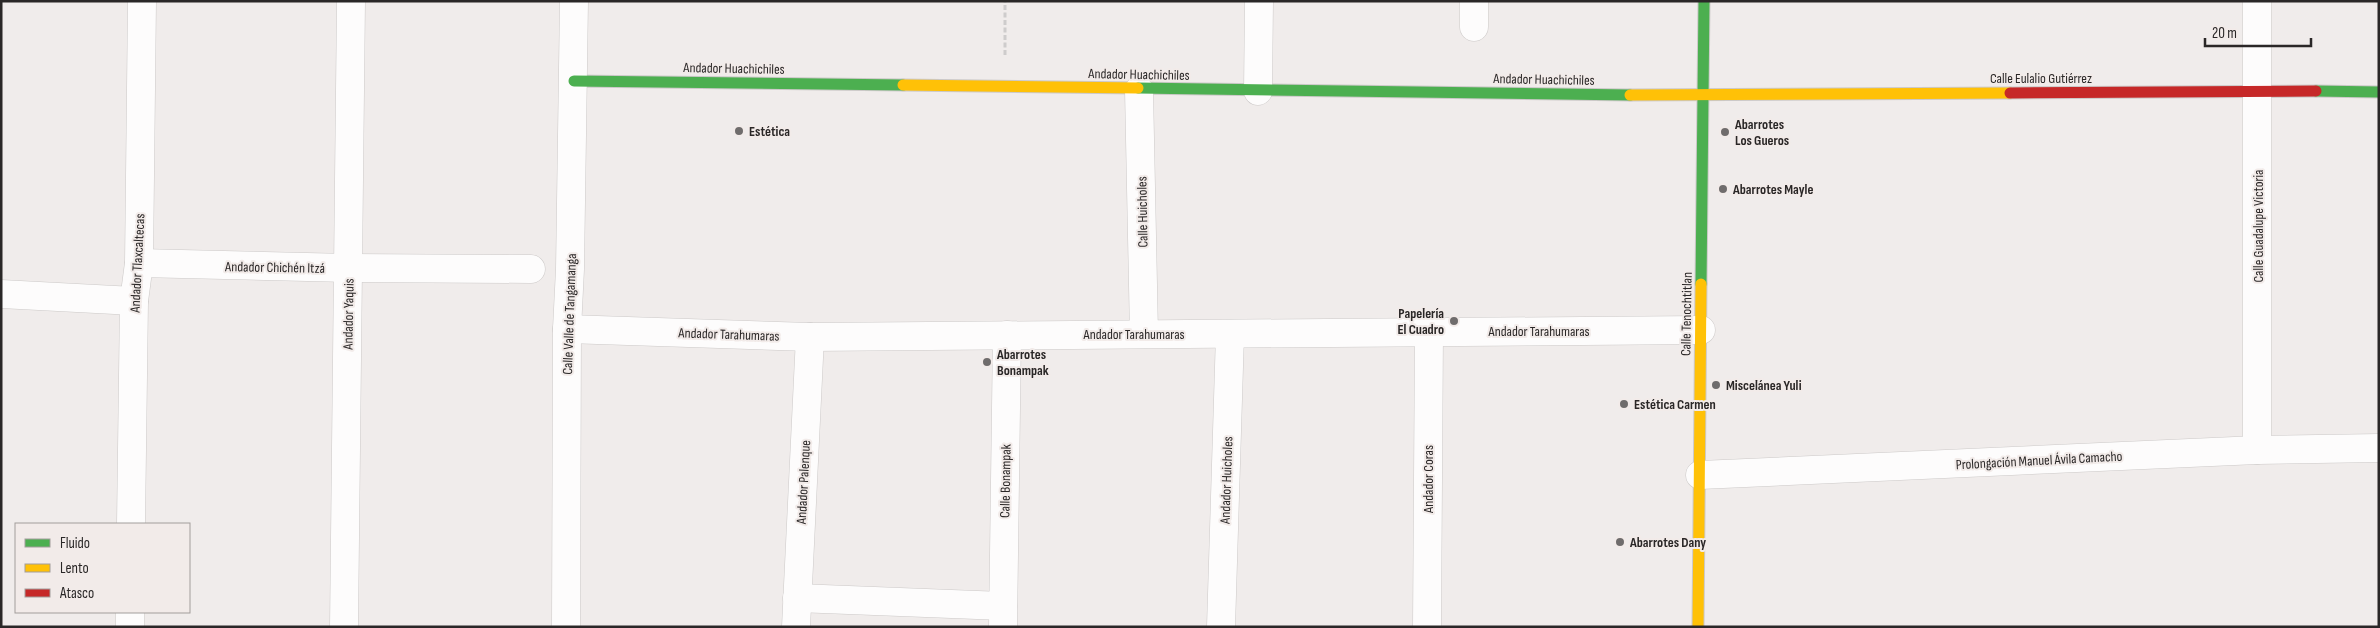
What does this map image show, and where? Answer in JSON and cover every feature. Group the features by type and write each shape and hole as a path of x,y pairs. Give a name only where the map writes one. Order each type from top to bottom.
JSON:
{"street":[{"name":"Andador Tlaxcaltecas","path":"131,523 134,301 139,263 142,1"},
{"name":"Andador Yaquis","path":"344,627 351,1"},
{"name":"Calle Valle de Tangamanga","path":"566,627 567,328 574,81 574,1"},
{"path":"1258,90 1259,1"},
{"name":"Calle Tenochtitlan","path":"1698,627 1704,1"},
{"name":"Calle Guadalupe Victoria","path":"2257,1 2259,91 2257,450"},
{"name":"Andador Huachichiles","path":"574,81 1703,96"},
{"name":"Calle Huicholes","path":"1139,90 1144,334"},
{"name":"Calle Eulalio Gutiérrez","path":"1703,96 2259,91 2379,92"},
{"name":"Andador Chichén Itzá","path":"139,263 349,268 530,269"},
{"path":"1,294 134,301"},
{"name":"Andador Tarahumaras","path":"567,328 810,337 1701,330"},
{"name":"Andador Coras","path":"1427,627 1429,332"},
{"name":"Andador Huicholes","path":"1221,627 1230,334"},
{"name":"Calle Bonampak","path":"1003,616 1007,335"},
{"name":"Andador Palenque","path":"796,627 810,337"},
{"name":"Prolongación Manuel Ávila Camacho","path":"1700,475 2257,450 2379,448"},
{"path":"797,598 1003,616"},
{"path":"130,613 130,627"}],"path":[{"path":"1005,1 1005,86"}],"traffic: fast":[{"path":"1701,284 1704,1"},
{"path":"574,81 903,85"},
{"path":"1138,88 1630,95"},
{"path":"2316,91 2379,92"}],"traffic: slow":[{"path":"903,85 1138,88"},
{"path":"1630,95 2010,93"},
{"path":"1698,627 1701,284"}],"traffic: jam":[{"path":"2010,93 2316,91"}],"place":[{"name":"Estética","path":"739,131"},
{"name":"Abarrotes Los Gueros","path":"1725,132"},
{"name":"Abarrotes Mayle","path":"1723,189"},
{"name":"Papelería El Cuadro","path":"1454,321"},
{"name":"Abarrotes Bonampak","path":"987,362"},
{"name":"Miscelánea Yuli","path":"1716,385"},
{"name":"Estética Carmen","path":"1624,404"},
{"name":"Abarrotes Dany","path":"1620,542"}]}
